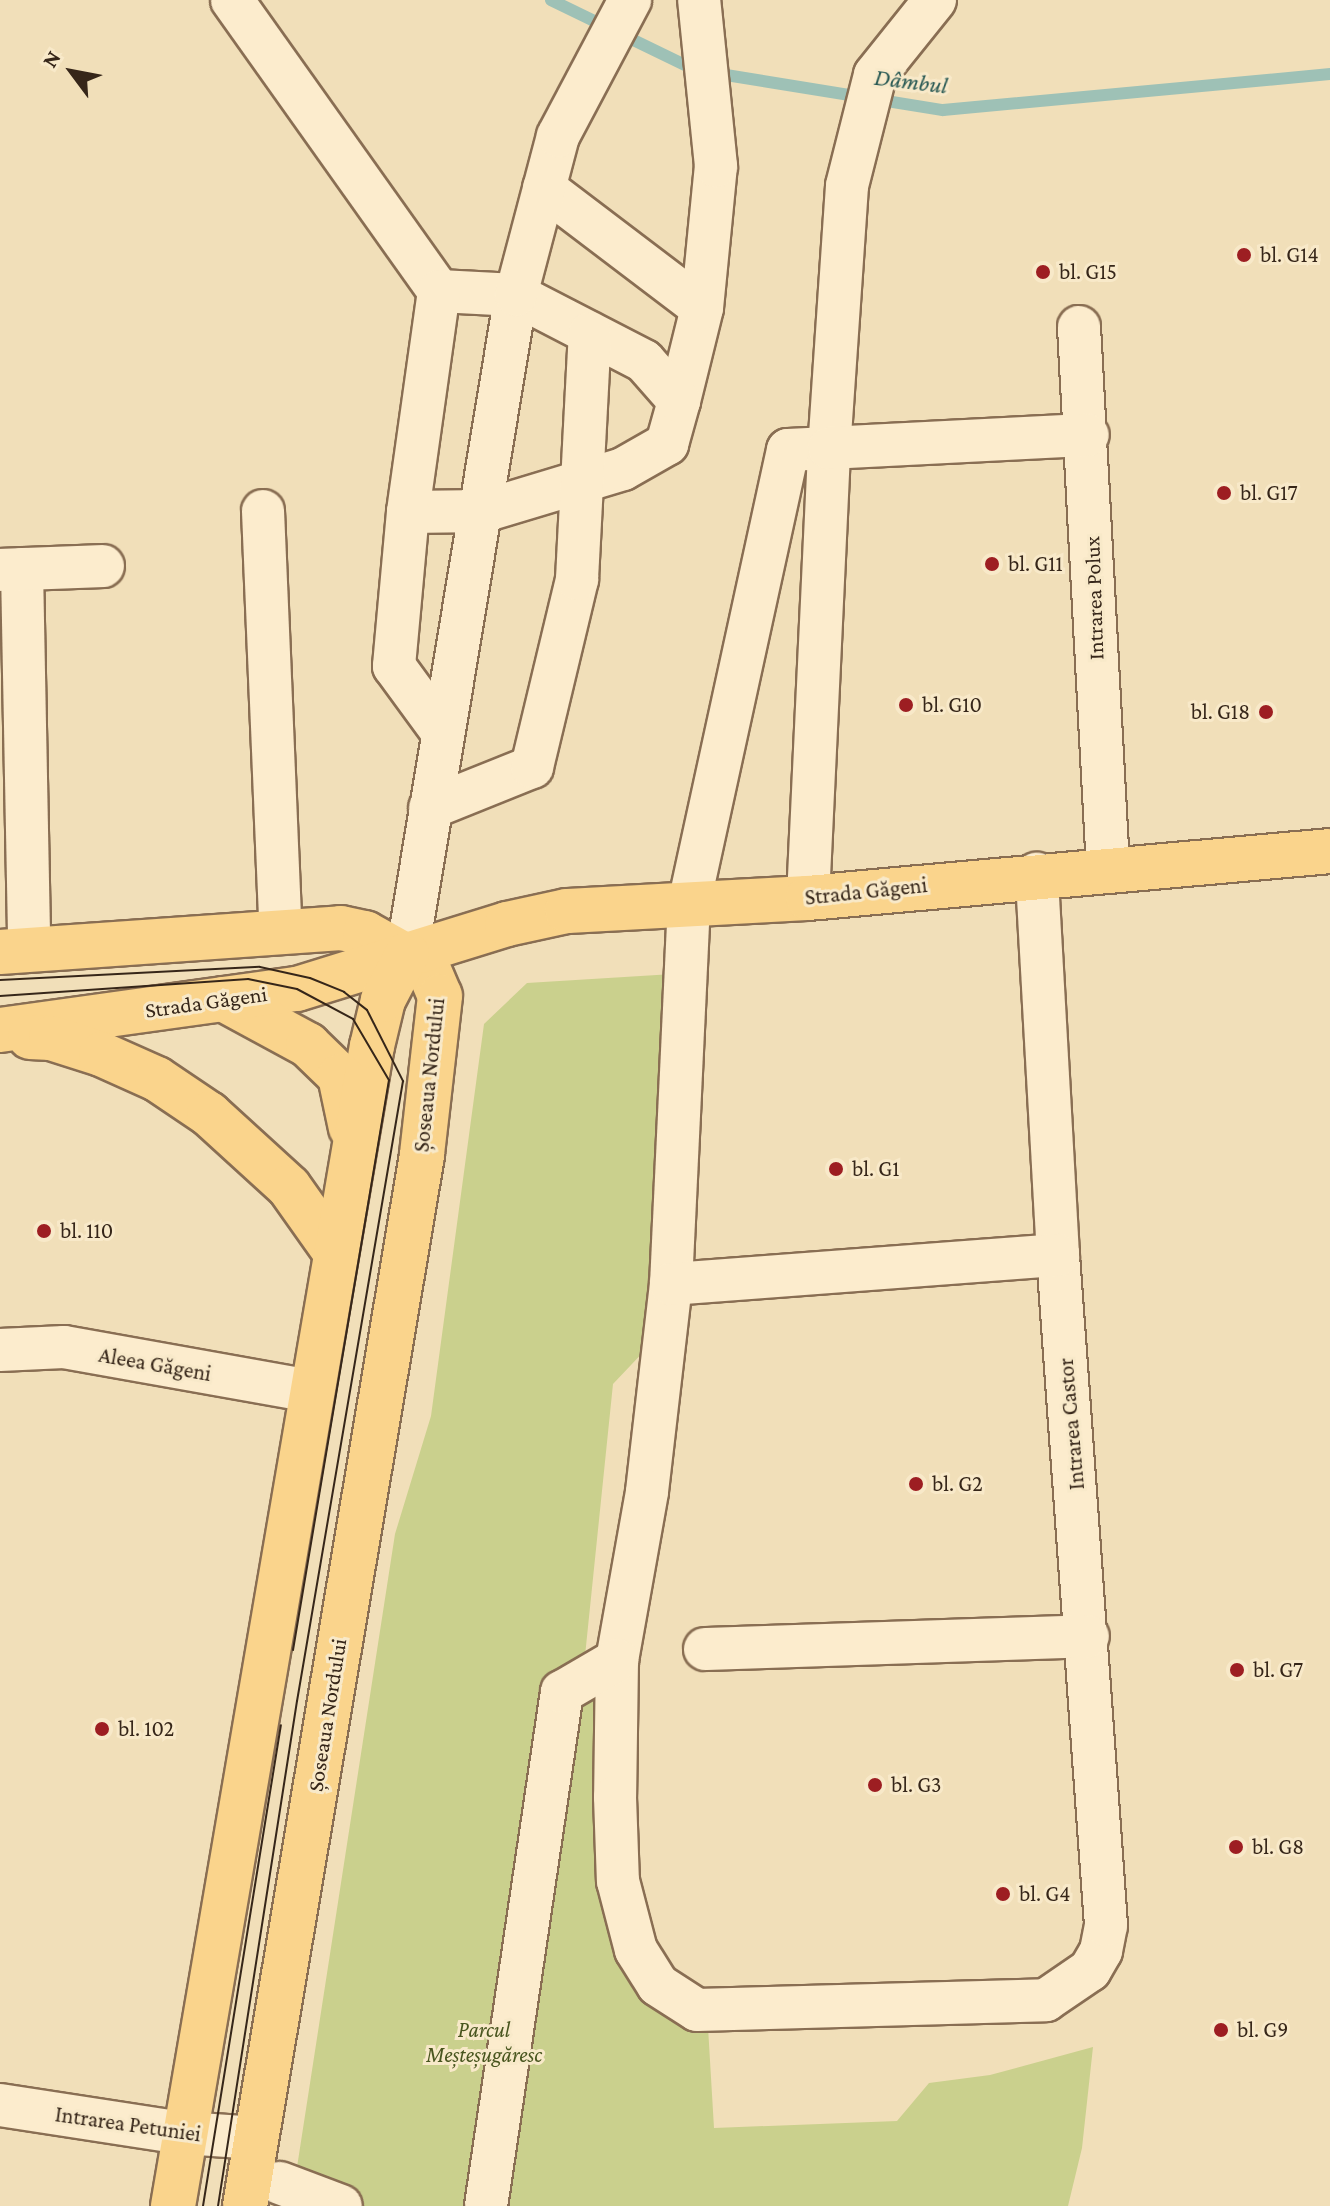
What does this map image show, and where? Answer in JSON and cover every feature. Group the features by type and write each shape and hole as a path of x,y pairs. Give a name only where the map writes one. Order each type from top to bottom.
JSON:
{"main road":[{"name":"Strada Găgeni","path":"0,1033 297,989 407,954 567,911 808,898 1037,874 1330,851"},
{"path":"14,951 341,928 365,933 407,954 383,1000 354,1141 173,2206"},
{"name":"Șoseaua Nordului","path":"262,2194 257,2138 437,1041 436,981 407,954"},
{"path":"223,999 295,1037 340,1076 354,1141"},
{"path":"0,1033 51,1038 157,1079 254,1150 289,1187 335,1252"},
{"path":"146,2206 151,2165 184,2133"}],"street":[{"path":"232,0 439,291 408,512 394,666 443,733"},
{"path":"407,954 484,511 516,295 558,136 630,0"},
{"path":"408,512 484,511 623,469 667,444 702,308 716,166 699,0"},
{"path":"808,898 829,448 847,186 875,75 935,0"},
{"path":"544,188 702,308"},
{"path":"439,291 516,295 644,361 679,401"},
{"name":"Intrarea Polux","path":"1079,327 1088,435 1108,868"},
{"path":"430,808 532,767 577,579 579,482 590,333"},
{"path":"486,2206 562,1692 617,1660 647,1492 671,1284 689,903 788,450 1088,435"},
{"path":"263,511 281,933"},
{"path":"14,951 11,569 103,566"},
{"name":"Intrarea Castor","path":"617,1660 617,1867 626,1921 636,1950 658,1985 697,2010 1046,2000 1090,1970 1106,1925 1088,1636 1058,1255 1037,874"},
{"path":"671,1284 1058,1255"},
{"name":"Aleea Găgeni","path":"0,1350 64,1347 310,1391"},
{"path":"705,1649 1088,1636"},
{"name":"Intrarea Petuniei","path":"0,2105 184,2133 257,2138"},
{"path":"262,2194 341,2206"}],"green space":[{"name":"Parcul Meșteșugăresc","path":"673,974 649,1346 613,1384 582,1685 600,1694 637,1981 666,2017 708,2027 714,2128 897,2121 929,2083 990,2075 1093,2047 1082,2148 1068,2206 291,2206 395,1534 431,1416 484,1024 527,983"}],"waterway":[{"name":"Dâmbul","path":"551,0 695,70 943,110 1330,74"}],"tram line":[{"path":"0,980 260,967 310,978 344,992 367,1010 403,1081 297,1701 218,2206"},
{"path":"0,996 248,979 297,989 353,1019 389,1080 293,1650"},
{"path":"203,2206 281,1725"}],"place":[{"name":"bl. G14","path":"1244,255"},
{"name":"bl. G15","path":"1043,272"},
{"name":"bl. G17","path":"1224,493"},
{"name":"bl. G11","path":"992,564"},
{"name":"bl. G10","path":"906,705"},
{"name":"bl. G18","path":"1266,712"},
{"name":"bl. G1","path":"836,1169"},
{"name":"bl. 110","path":"44,1231"},
{"name":"bl. G2","path":"916,1484"},
{"name":"bl. G7","path":"1237,1670"},
{"name":"bl. 102","path":"102,1729"},
{"name":"bl. G3","path":"875,1785"},
{"name":"bl. G8","path":"1236,1847"},
{"name":"bl. G4","path":"1003,1894"},
{"name":"bl. G9","path":"1221,2030"}]}
